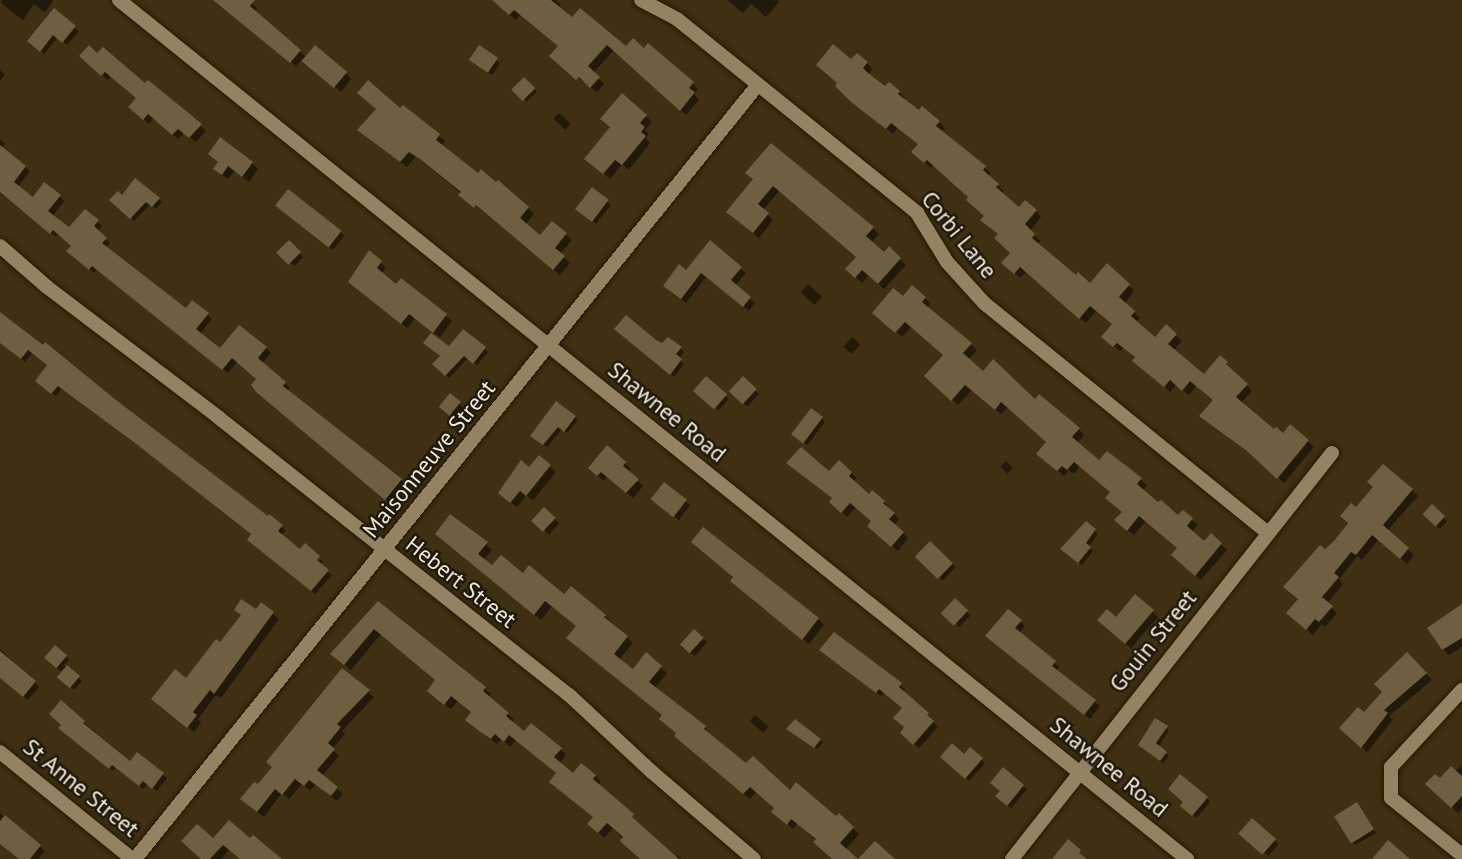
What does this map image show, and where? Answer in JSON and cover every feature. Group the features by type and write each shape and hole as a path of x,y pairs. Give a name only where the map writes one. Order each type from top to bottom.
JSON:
{"street":[{"name":"Shawnee Road","path":"119,0 1187,859"},
{"name":"Corbi Lane","path":"641,0 677,19 917,213 947,262 984,303 1268,533"},
{"name":"Maisonneuve Street","path":"134,859 757,86"},
{"name":"Hebert Street","path":"0,247 47,288 218,417 569,695 652,772 754,859"},
{"name":"Gouin Street","path":"1012,859 1078,771 1332,453"},
{"path":"1462,690 1391,767 1391,798 1462,855"},
{"name":"St Anne Street","path":"0,752 134,859"}],"building":[{"path":"213,0 255,0 250,6 301,50 290,63"},
{"path":"492,0 551,0 572,17 580,8 626,46 633,38 644,48 648,43 694,82 689,88 695,92 680,111 607,45 588,66 600,77 590,88 579,77 576,80 549,56 558,46 514,10 509,15"},
{"path":"54,8 76,26 62,43 53,35 40,52 27,41"},
{"path":"833,44 851,59 857,53 868,62 863,68 868,73 885,86 889,82 900,91 898,94 919,110 922,106 940,121 936,126 986,166 983,170 999,184 996,187 1019,207 1025,200 1037,210 1025,224 1035,234 1032,238 1076,275 1078,272 1090,283 1107,263 1130,284 1119,297 1135,311 1131,316 1155,337 1166,324 1177,334 1168,344 1204,374 1220,355 1248,384 1236,397 1274,429 1276,427 1283,433 1290,424 1309,440 1277,479 1247,451 1199,416 1213,400 1190,381 1182,391 1170,380 1164,387 1132,361 1135,357 1117,343 1113,347 1101,337 1112,324 1090,306 1079,319 1020,267 1014,274 1001,263 1010,253 994,238 998,234 980,220 984,216 966,200 968,197 927,160 924,163 911,152 918,144 891,123 886,129 851,102 835,86 837,83 816,65"},
{"path":"89,45 97,53 103,47 145,83 148,80 202,124 189,138 178,129 172,135 148,114 143,120 128,107 136,98 105,72 101,76 79,56"},
{"path":"315,45 347,72 334,88 302,61"},
{"path":"479,45 498,58 488,73 469,60"},
{"path":"524,77 535,88 523,101 511,90"},
{"path":"368,80 400,108 403,105 440,134 436,140 478,173 481,169 496,182 498,180 529,207 520,218 540,235 552,221 567,233 555,248 565,256 553,270 476,205 474,208 458,195 461,192 420,159 409,152 400,162 357,130 376,109 357,93"},
{"path":"622,93 647,115 640,123 645,127 641,132 646,136 622,165 615,160 603,174 584,159 610,127 600,119"},
{"path":"220,137 253,162 242,177 228,166 222,175 213,169 218,162 208,154"},
{"path":"771,143 874,227 866,236 884,252 889,246 901,258 878,284 862,270 855,278 845,269 856,257 773,186 758,204 769,213 753,233 726,212 753,179 745,173"},
{"path":"0,145 26,166 14,182 33,197 44,182 61,195 48,211 69,227 85,209 99,220 94,226 107,238 102,243 186,308 192,300 209,313 196,329 220,348 239,325 267,347 258,358 286,382 283,386 402,479 385,500 256,392 251,385 256,379 232,358 222,370 92,266 89,270 66,251 71,246 53,230 50,234 0,192"},
{"path":"135,178 160,198 152,207 146,202 130,219 109,200 118,191 122,195"},
{"path":"592,187 609,200 592,222 575,209"},
{"path":"288,189 342,231 329,247 275,206"},
{"path":"289,240 301,252 288,265 276,253"},
{"path":"710,240 742,267 731,280 751,297 743,307 701,273 681,299 663,286 679,264 686,270"},
{"path":"369,250 382,261 377,268 396,284 401,278 447,314 433,333 409,314 401,324 348,282"},
{"path":"912,285 926,297 922,302 972,343 963,353 983,371 993,359 1035,399 1039,394 1080,428 1072,437 1099,460 1107,451 1142,478 1137,484 1158,502 1161,500 1178,515 1183,510 1193,518 1187,526 1204,541 1211,533 1222,543 1195,576 1171,555 1177,548 1139,516 1127,531 1114,520 1122,512 1105,498 1110,492 1074,462 1067,470 1062,466 1057,471 1036,454 1046,442 1001,402 995,410 965,385 951,401 924,376 943,355 905,322 895,333 872,313 893,288 903,296"},
{"path":"0,312 43,345 45,342 116,400 268,516 269,514 283,525 278,531 300,549 305,543 320,556 317,560 329,570 311,591 247,540 251,534 135,443 58,386 51,394 35,381 47,365 28,350 21,359 0,343"},
{"path":"626,315 656,340 662,343 668,337 682,347 676,354 682,359 670,375 614,329"},
{"path":"463,329 486,347 473,364 464,356 445,376 432,364 440,356 423,343 431,333 449,346"},
{"path":"706,376 727,394 714,409 693,391"},
{"path":"743,376 757,389 743,404 729,391"},
{"path":"450,393 461,402 450,416 439,407"},
{"path":"556,401 576,416 564,432 558,427 543,445 530,436"},
{"path":"811,408 823,417 803,443 791,434"},
{"path":"607,445 626,462 623,466 639,479 626,493 601,472 597,476 588,468"},
{"path":"801,447 829,471 839,460 852,472 849,476 869,494 872,490 885,501 883,503 895,513 889,519 904,532 891,547 867,526 871,521 850,503 841,513 829,502 832,498 786,463"},
{"path":"539,455 551,465 526,496 520,491 510,503 498,493 521,460 529,467"},
{"path":"1383,464 1413,489 1383,525 1409,548 1400,559 1372,535 1356,555 1351,552 1334,573 1339,577 1322,597 1333,606 1319,622 1315,619 1306,630 1286,613 1298,599 1283,587 1320,545 1325,549 1334,541 1348,523 1340,516 1351,503 1356,507 1373,487 1367,482"},
{"path":"664,482 687,500 673,517 650,499"},
{"path":"1432,504 1445,516 1436,527 1422,514"},
{"path":"544,507 556,518 543,532 531,521"},
{"path":"450,514 488,542 478,554 492,565 501,555 523,573 529,565 564,594 571,586 606,615 604,617 628,636 614,654 633,669 646,652 662,666 649,682 706,726 704,729 746,763 753,756 790,790 796,782 836,816 839,813 854,827 840,843 858,859 832,859 813,842 816,839 791,819 787,825 771,812 774,808 750,787 743,794 674,736 676,733 659,719 662,715 566,638 576,626 545,601 534,615 435,534"},
{"path":"1086,521 1096,529 1086,543 1091,547 1078,563 1060,549"},
{"path":"703,527 819,618 802,640 730,581 733,577 691,542"},
{"path":"930,541 953,563 938,579 915,557"},
{"path":"1135,594 1154,610 1125,644 1097,620 1107,609 1116,617"},
{"path":"955,598 968,610 954,626 941,613"},
{"path":"241,599 256,609 261,602 274,612 214,694 210,690 193,712 197,715 187,728 151,699 175,669 186,678 216,639 220,642 241,615 234,610"},
{"path":"378,601 486,687 483,691 509,713 506,716 524,731 531,723 562,748 554,757 573,773 581,763 596,775 593,779 634,814 632,817 679,859 640,859 620,841 623,837 607,823 598,833 587,824 593,817 549,782 556,773 509,735 504,742 495,734 491,739 479,731 465,720 471,712 451,696 444,705 427,691 435,680 374,629 344,665 330,654"},
{"path":"1462,604 1462,638 1442,650 1427,628"},
{"path":"1008,609 1022,620 1015,628 1056,661 1052,666 1096,700 1084,715 985,636"},
{"path":"694,629 704,638 690,653 680,645"},
{"path":"834,632 902,683 899,687 929,713 927,715 934,721 913,745 900,733 904,727 893,718 902,708 879,689 876,693 819,650"},
{"path":"55,645 67,655 56,668 44,658"},
{"path":"0,651 36,681 23,697 0,678"},
{"path":"1407,652 1427,673 1384,710 1388,713 1361,748 1339,728 1358,707 1364,712 1382,692 1374,684"},
{"path":"67,665 80,676 70,688 57,677"},
{"path":"342,668 370,690 337,724 341,727 328,743 335,749 317,770 338,787 331,796 309,780 304,786 295,779 282,795 275,789 257,812 240,799 254,782 258,784 272,767 266,762"},
{"path":"61,700 85,721 83,723 130,761 137,752 164,773 152,789 143,781 139,786 112,765 109,769 58,728 61,725 49,714"},
{"path":"1155,718 1168,726 1156,743 1167,752 1160,761 1138,745"},
{"path":"795,719 821,739 814,748 786,729"},
{"path":"952,743 964,754 970,747 983,758 965,779 940,757"},
{"path":"1451,766 1462,776 1462,796 1451,808 1425,784 1435,774 1440,778"},
{"path":"1003,767 1024,785 1007,806 995,796 1000,791 990,783"},
{"path":"1180,774 1208,797 1192,816 1180,806 1183,802 1168,789"},
{"path":"1357,802 1374,829 1351,843 1334,816"},
{"path":"5,815 41,845 30,859 19,859 0,844 0,821"},
{"path":"1252,818 1276,839 1262,855 1238,834"},
{"path":"229,820 250,838 253,835 282,859 240,859 223,845 210,859 201,859 181,841 197,824 213,838"},
{"path":"1068,839 1081,850 1079,853 1087,859 1052,859"},
{"path":"1388,840 1410,859 1372,859"},
{"path":"875,841 895,859 858,859"}]}
